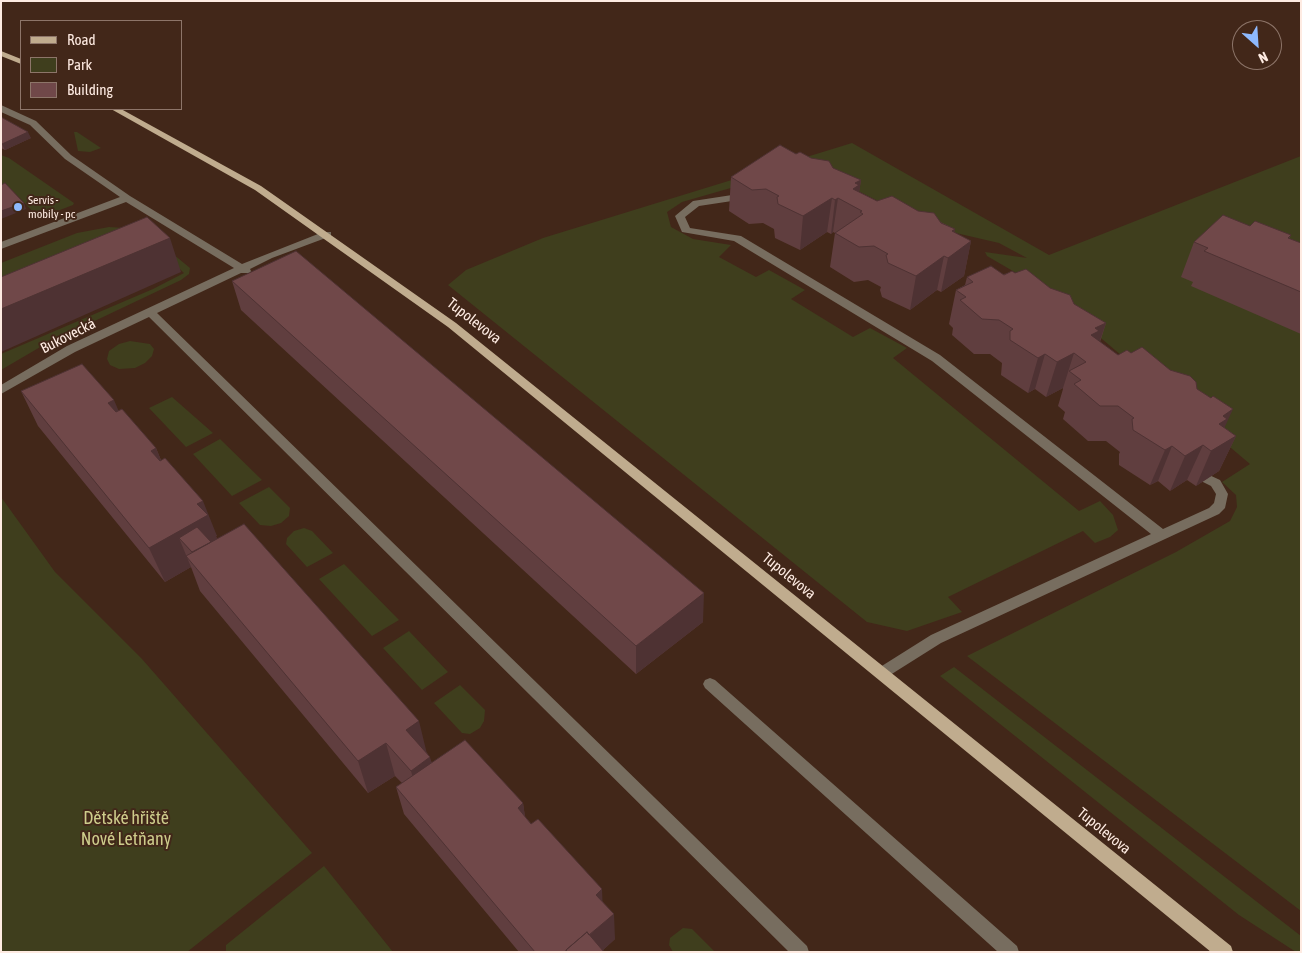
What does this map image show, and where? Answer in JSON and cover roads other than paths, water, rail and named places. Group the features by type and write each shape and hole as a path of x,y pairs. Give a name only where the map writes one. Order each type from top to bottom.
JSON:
{"main road":[{"path":"1,53 20,62"},
{"name":"Tupolevova","path":"117,110 258,188 326,234 452,325 1225,952"}],"street":[{"path":"1,108 33,123 68,157 128,198 242,268 256,280"},
{"path":"1,246 128,198"},
{"path":"747,200 732,198 696,203 680,216 686,230 737,238 936,358 1161,535"},
{"path":"326,234 242,268 150,312 801,952"},
{"name":"Bukovecká","path":"1,390 71,349 150,312"},
{"path":"882,673 936,639 1214,511 1220,505 1222,494 1216,483 1207,478"},
{"path":"710,684 1011,952"}],"place":[{"name":"Servis - mobily - pc","path":"18,207"}],"park label":[{"name":"Dětské hřiště Nové Letňany","path":"126,828"}]}
